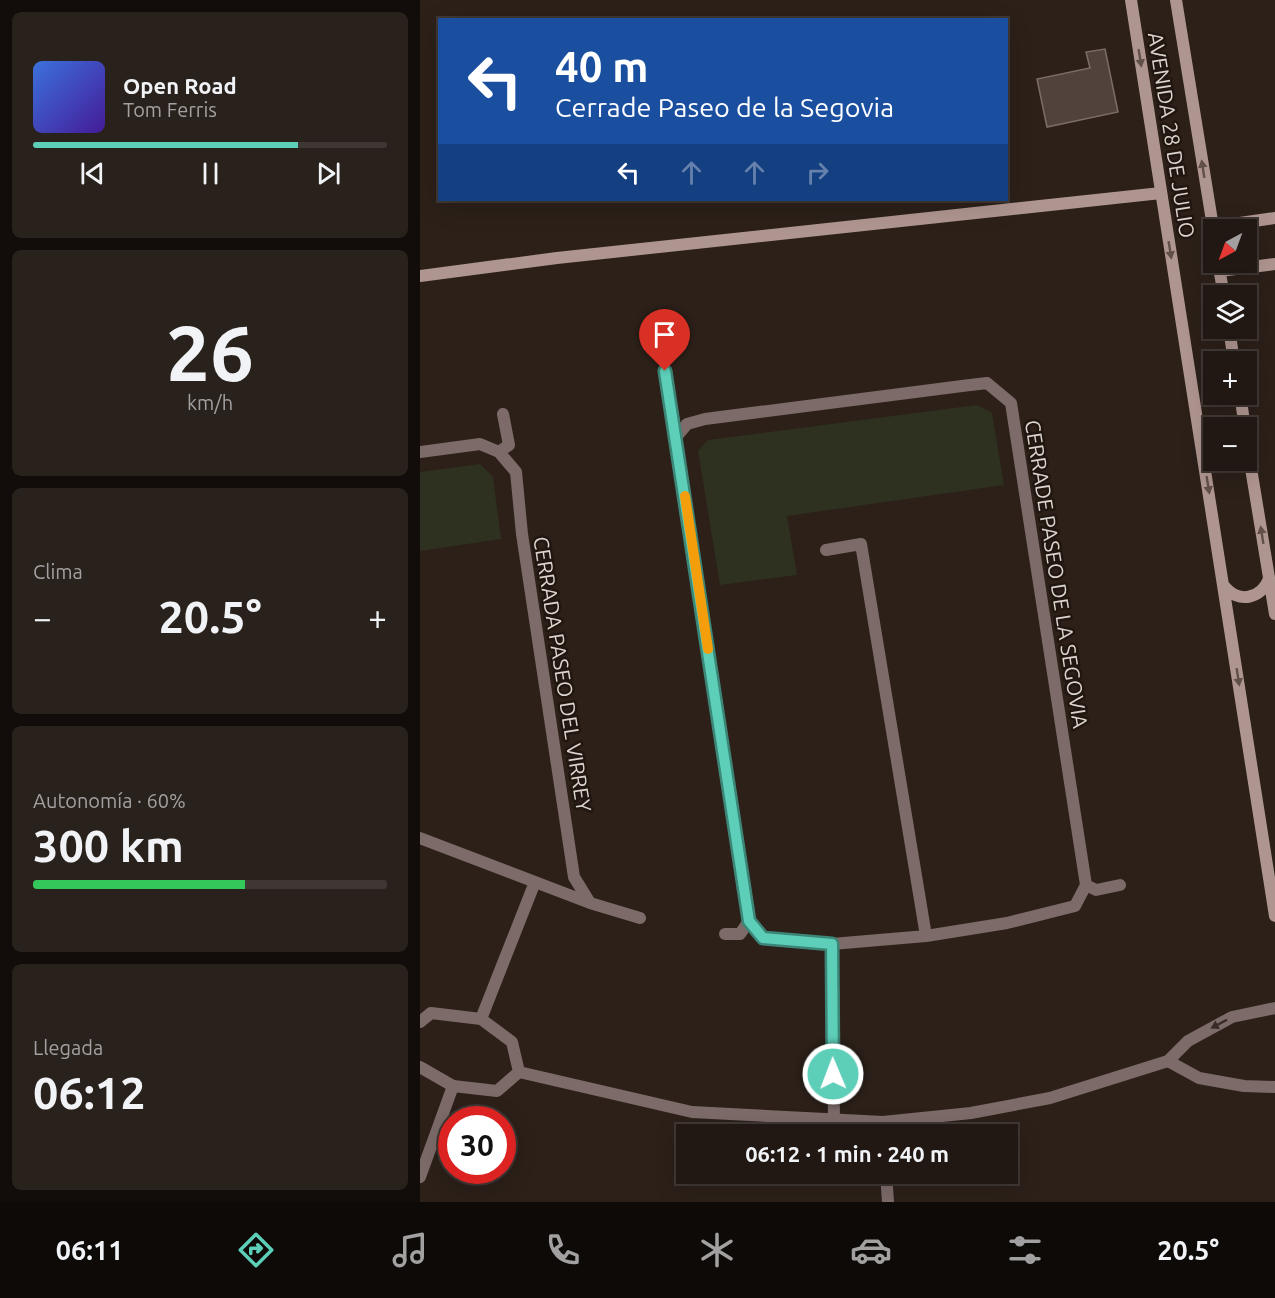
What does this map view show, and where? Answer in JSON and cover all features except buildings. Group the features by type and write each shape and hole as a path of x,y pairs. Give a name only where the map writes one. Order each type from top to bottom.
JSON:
{"main road":[{"name":"AVENIDA 28 DE JULIO","path":"1131,0 1275,916"},
{"name":"AVENIDA 28 DE JULIO","path":"1176,0 1211,219"},
{"path":"420,276 557,258 1161,193"},
{"path":"1257,221 1275,218"},
{"path":"1257,265 1275,264"},
{"path":"1251,471 1275,614"},
{"path":"1224,586 1229,592 1245,598 1261,592 1269,579"}],"street":[{"path":"665,371 749,921 763,938 832,944 927,936 1007,923 1075,906 1086,885 1096,890 1120,885"},
{"name":"CERRADE PASEO DE LA SEGOVIA","path":"676,437 687,424 705,419 987,383 1011,403 1086,885"},
{"path":"420,452 480,444 500,452 509,445 503,414"},
{"name":"CERRADA PASEO DEL VIRREY","path":"500,452 516,472 522,534 574,877 590,903"},
{"path":"826,550 861,544 927,936"},
{"path":"420,838 590,903 640,918"},
{"path":"482,1019 535,882"},
{"path":"725,934 740,934 749,921"},
{"path":"832,944 834,1121"},
{"path":"907,1124 1050,1098 1168,1061 1188,1041 1232,1017 1275,1008"},
{"path":"420,1022 431,1012 482,1019 512,1042 519,1072"},
{"path":"1168,1061 1198,1078 1244,1086 1275,1087"},
{"path":"420,1067 453,1086 497,1091 519,1072"},
{"path":"519,1072 692,1112 855,1124"},
{"path":"420,1177 453,1086"},
{"path":"887,1184 888,1202"}],"green space":[{"path":"977,405 992,413 1004,485 787,516 797,575 720,585 698,451 708,440"},
{"path":"480,464 493,477 501,539 420,551 420,472"}],"slow traffic":[{"path":"685,496 708,649"}],"route":[{"path":"665,371 749,921 763,938 832,944 833,1074"}]}
